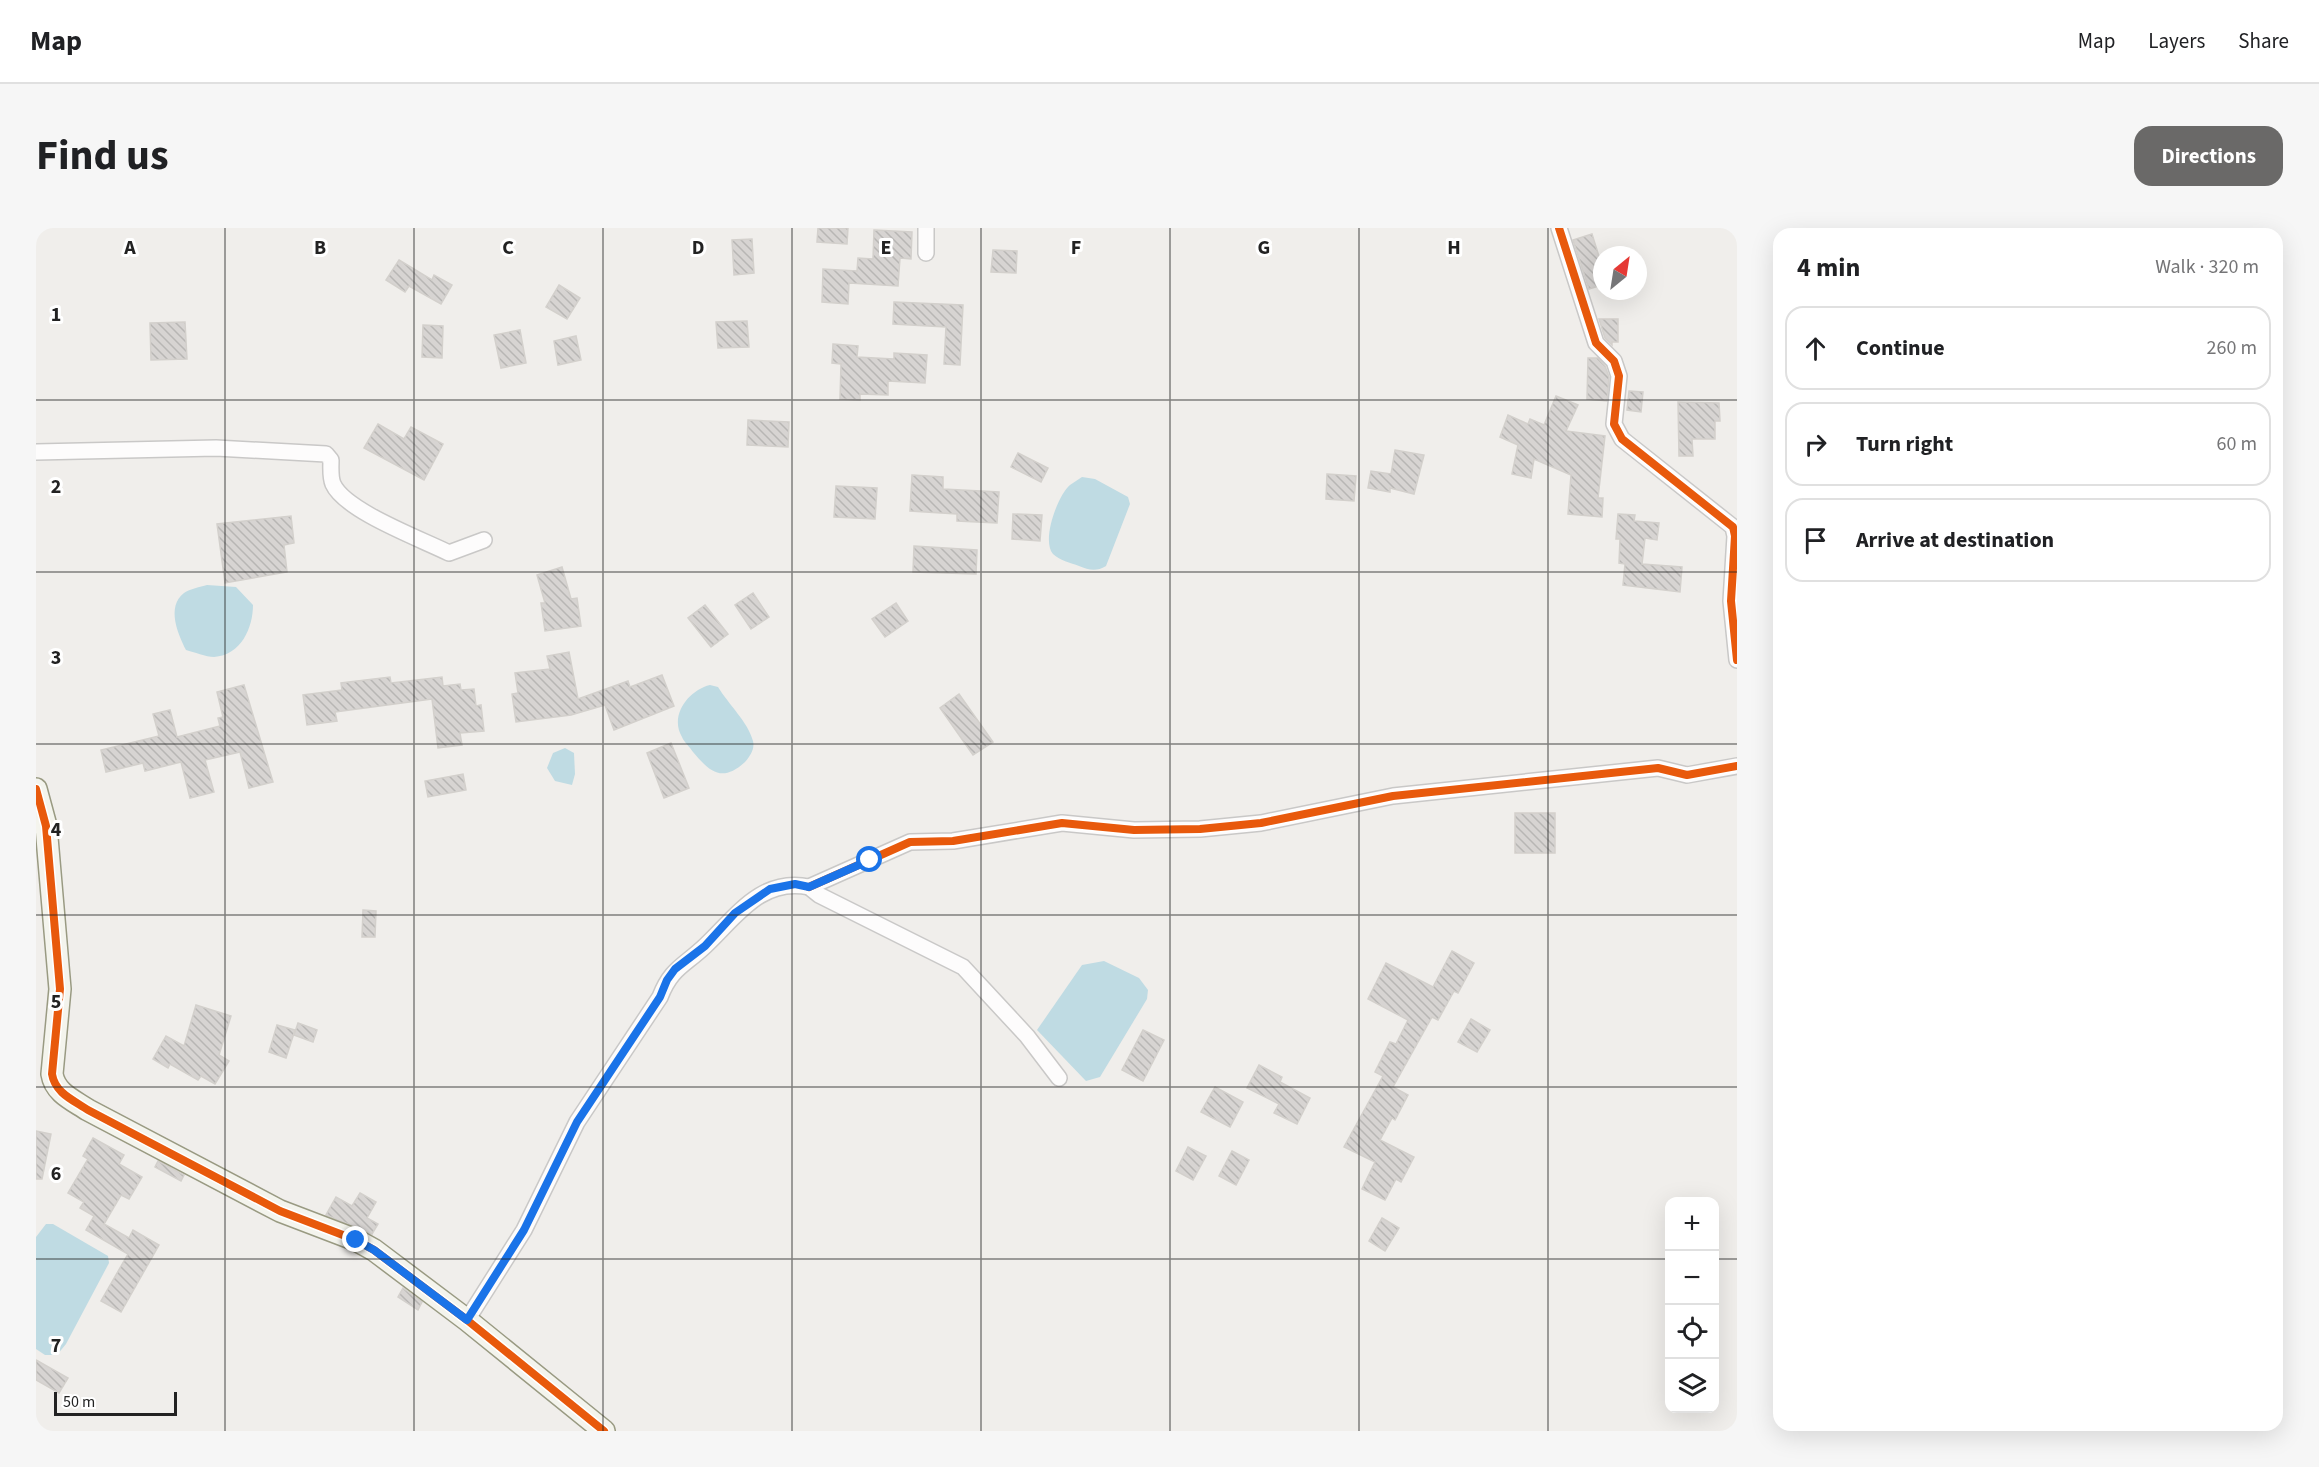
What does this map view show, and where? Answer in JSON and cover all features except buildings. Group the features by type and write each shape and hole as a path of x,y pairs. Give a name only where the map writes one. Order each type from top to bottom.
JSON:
{"street":[{"path":"926,228 926,253"},
{"path":"1559,228 1596,343 1614,361 1619,376 1614,424 1622,439 1733,527 1735,536 1731,601 1737,660"},
{"path":"36,452 216,448 326,454 332,460 331,482 366,514 449,553 484,540"},
{"path":"809,887 910,842 953,841 1062,823 1134,830 1200,829 1261,823 1393,796 1658,768 1687,775 1737,766"},
{"path":"36,789 46,826 60,989 52,1074 58,1090 88,1110 280,1211 365,1245 467,1320 604,1431"},
{"path":"467,1320 524,1230 577,1122 660,997 667,980 675,969 705,946 735,913 770,889 795,884 809,887 819,895 963,967 1027,1036 1059,1078"}],"water":[{"path":"1082,477 1095,479 1128,497 1130,504 1106,566 1096,570 1086,569 1062,560 1053,554 1050,547 1050,529 1056,508 1065,490"},
{"path":"207,585 236,587 253,605 251,623 244,639 231,651 214,657 186,650 175,621 176,606 184,593"},
{"path":"710,685 718,687 743,720 753,741 753,750 747,760 730,772 717,772 705,765 684,741 679,729 678,720 683,705 695,692"},
{"path":"565,748 574,753 575,774 572,785 555,781 547,768 553,753"},
{"path":"1104,961 1139,978 1148,990 1147,999 1100,1077 1086,1081 1037,1030 1082,965"},
{"path":"46,1224 53,1224 108,1256 109,1263 66,1344 57,1355 45,1355 36,1349 36,1237"}],"cycle path":[{"path":"1559,228 1596,343 1614,361 1619,376 1614,424 1622,439 1733,527 1735,536 1731,601 1737,660"},
{"path":"809,887 910,842 953,841 1062,823 1134,830 1200,829 1261,823 1393,796 1658,768 1687,775 1737,766"},
{"path":"36,789 46,826 60,989 52,1074 61,1091 88,1110 280,1211 356,1240 374,1250 467,1320 604,1431"}],"route":[{"path":"356,1240 374,1250 467,1320 524,1230 577,1122 660,997 667,980 675,969 705,946 735,913 770,889 795,884 809,887 870,860"}]}
